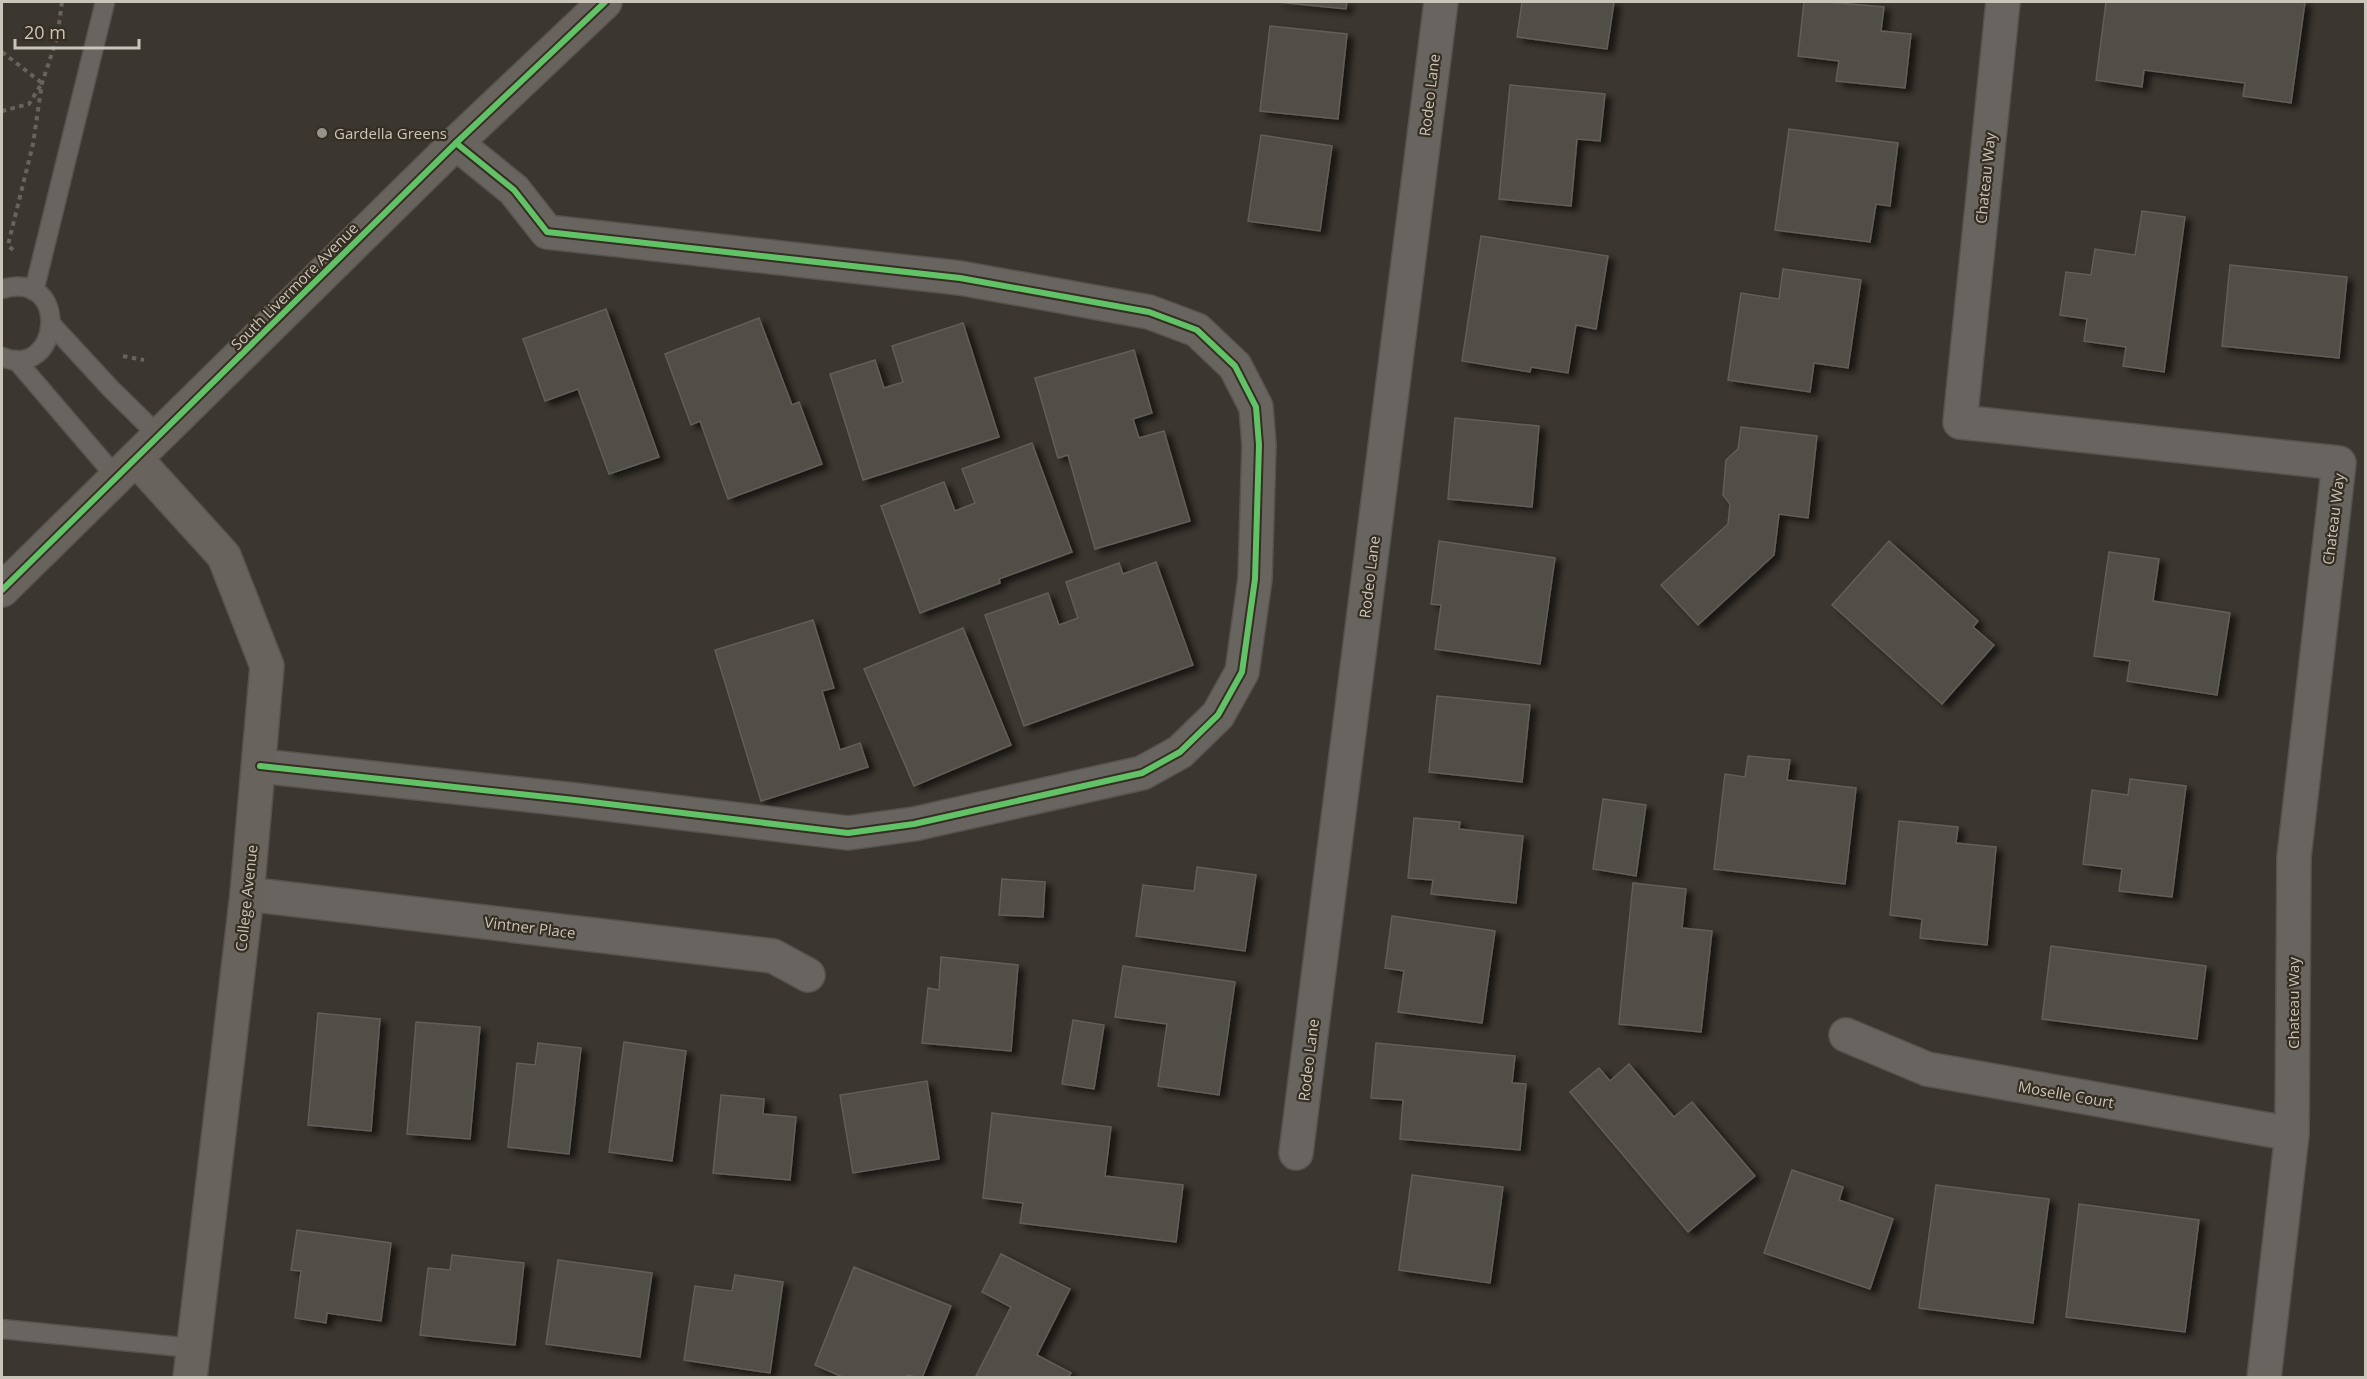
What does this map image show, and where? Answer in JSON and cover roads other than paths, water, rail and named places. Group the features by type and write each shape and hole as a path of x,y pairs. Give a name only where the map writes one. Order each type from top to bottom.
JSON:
{"street":[{"name":"South Livermore Avenue","path":"2,590 456,143 605,2"},
{"name":"Rodeo Lane","path":"1296,1153 1441,2"},
{"name":"Chateau Way","path":"2003,2 1960,422 2339,463 2294,857 2292,1134 2264,1377"},
{"path":"260,766 849,833 914,824 1142,773 1180,752 1218,715 1242,672 1255,579 1259,445 1256,407 1235,366 1197,330 1149,312 960,278 547,231 514,190 456,143"},
{"name":"College Avenue","path":"127,468 224,556 267,666 247,894 191,1363"},
{"name":"Vintner Place","path":"247,894 773,956 808,975"},
{"name":"Moselle Court","path":"1846,1035 1927,1069 2292,1134"}],"lane":[{"path":"33,291 105,2"},
{"path":"2,289 11,286 33,291 47,305 52,325 50,335 36,353 9,358"},
{"path":"52,325 112,390 159,436"},
{"path":"9,358 127,468"},
{"path":"2,1329 191,1363"}],"place":[{"name":"Gardella Greens","path":"322,133"}]}
